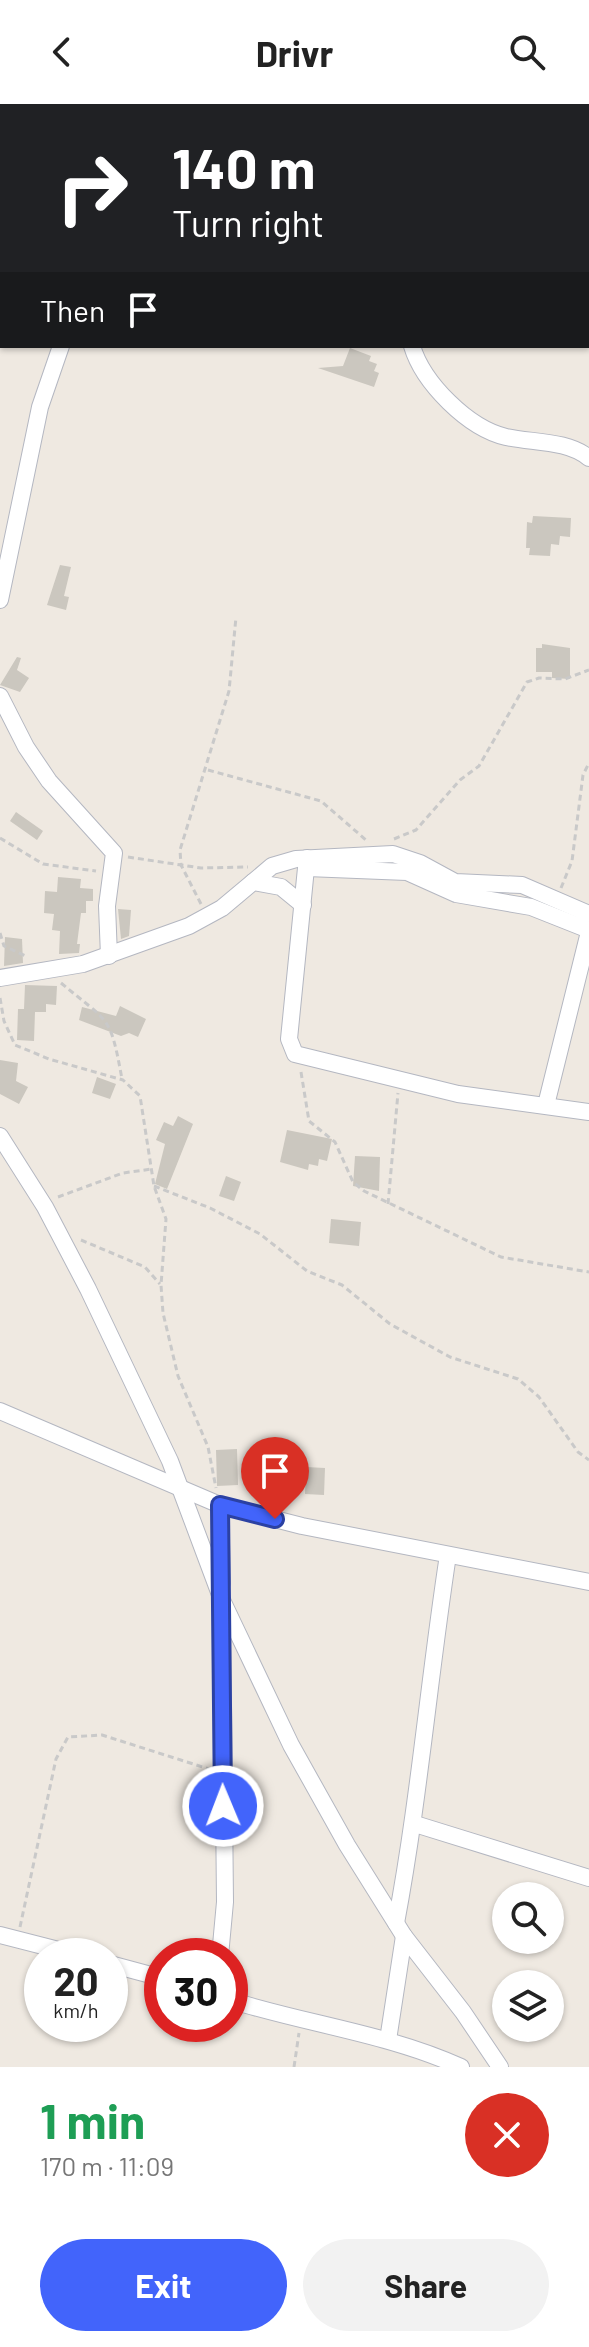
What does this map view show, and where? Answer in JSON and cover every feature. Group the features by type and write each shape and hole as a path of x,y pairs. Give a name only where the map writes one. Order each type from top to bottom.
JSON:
{"street":[{"path":"0,600 33,434 58,348"},
{"path":"413,348 423,373 476,424 490,432 559,446 589,458"},
{"path":"0,696 26,747 49,781 79,818 110,846 115,860 107,906 109,956"},
{"path":"0,978 109,956 189,926 272,866 307,863 373,850 409,859 455,882 522,885 589,914"},
{"path":"307,863 289,1039 295,1054 458,1094 589,1112"},
{"path":"307,863 407,872 456,894 531,907 589,931 546,1105"},
{"path":"253,882 281,887 303,905"},
{"path":"0,1136 59,1232 180,1489 222,1600 291,1745 400,1930 463,2012 500,2067"},
{"path":"0,1411 220,1505 302,1526 589,1582"},
{"path":"220,1505 225,1902 222,1938"},
{"path":"388,2040 415,1824 426,1701 448,1555"},
{"path":"415,1824 589,1878"},
{"path":"0,1935 24,1940"},
{"path":"248,2006 301,2022 414,2045 461,2067"}],"path":[{"path":"208,915 181,865 183,834 207,770 229,691 236,617"},
{"path":"207,770 321,801 373,850 416,830 460,780 479,766 527,682 533,678 565,679 589,670"},
{"path":"556,898 572,861 583,775 589,763"},
{"path":"0,838 43,864 113,874"},
{"path":"110,846 132,858 181,865 272,866"},
{"path":"0,933 4,946 27,956 105,1017 111,1027 123,1080"},
{"path":"0,998 4,1021 15,1045 49,1059 123,1080 140,1096 154,1186 166,1219 161,1285 178,1376 208,1447 220,1505"},
{"path":"295,1054 309,1121 335,1142 353,1182 388,1205 501,1257 589,1272"},
{"path":"388,1205 399,1081"},
{"path":"45,1207 73,1189 106,1182 123,1173 152,1169"},
{"path":"154,1186 244,1225 307,1271 342,1285 390,1324 450,1357 518,1379 539,1397 578,1452 589,1460"},
{"path":"59,1232 145,1267 161,1285"},
{"path":"18,1938 56,1759 68,1737 102,1735 223,1774"},
{"path":"294,2067 301,2022"}],"building":[{"path":"350,348 371,356 369,361 377,364 374,371 379,373 374,387 318,368 343,366"},
{"path":"533,516 571,518 570,537 560,536 559,545 551,544 550,556 529,555 530,548 526,548 527,522 532,523"},
{"path":"60,565 71,567 64,596 69,597 66,610 47,605"},
{"path":"542,644 570,648 570,679 552,678 552,672 536,672 536,648 542,648"},
{"path":"17,657 21,658 17,670 29,678 20,692 0,685"},
{"path":"16,812 43,831 37,840 10,821"},
{"path":"58,877 81,879 80,888 93,889 93,901 86,901 86,913 81,913 77,944 80,944 79,953 59,954 60,931 52,930 54,914 44,913 45,891 57,892"},
{"path":"118,909 131,910 129,936 121,939"},
{"path":"5,937 22,939 23,963 4,966"},
{"path":"25,985 57,986 56,1005 46,1004 46,1012 35,1012 34,1041 17,1040 18,1009 24,1009"},
{"path":"120,1006 146,1019 138,1037 129,1033 121,1036 79,1020 82,1007 116,1016"},
{"path":"0,1060 18,1063 16,1081 28,1087 19,1104 0,1094"},
{"path":"97,1077 116,1084 110,1099 92,1093"},
{"path":"178,1116 193,1124 167,1189 155,1184 165,1144 156,1140 164,1122 173,1126"},
{"path":"287,1130 332,1139 327,1161 319,1159 318,1166 309,1164 308,1170 280,1162"},
{"path":"355,1156 380,1157 379,1191 353,1186"},
{"path":"226,1176 241,1182 234,1201 219,1196"},
{"path":"331,1219 361,1222 359,1246 329,1243"},
{"path":"237,1449 238,1485 217,1486 216,1450"},
{"path":"306,1467 325,1468 324,1495 305,1494"}],"route":[{"path":"223,1806 220,1505 275,1519"}]}
